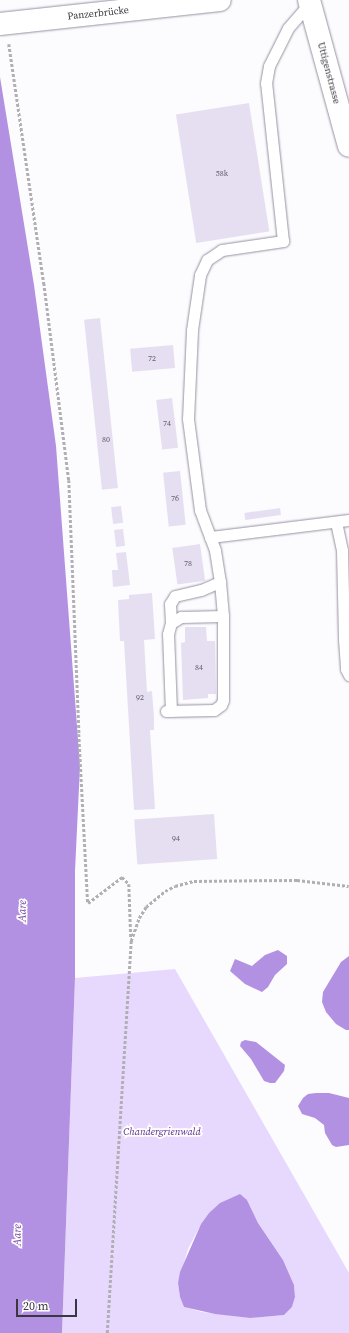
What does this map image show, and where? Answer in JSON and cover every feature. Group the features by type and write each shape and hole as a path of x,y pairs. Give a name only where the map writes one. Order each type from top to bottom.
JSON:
{"street":[{"name":"Panzerbrücke","path":"4,32 220,0"},
{"name":"Uttigenstrasse","path":"309,1 349,146"}],"lane":[{"path":"220,582 201,590 175,596 170,604 171,623 168,634 168,711 214,710 221,706 223,691 220,582 215,550 200,510 188,419 192,330 200,275 207,260 222,250 284,241 266,83 269,66 288,28 309,1"},
{"path":"210,537 349,520"},
{"path":"336,522 342,550 344,639 346,669 349,675"},
{"path":"171,623 181,617 222,616"}],"path":[{"path":"4,32 44,282 69,480 78,726 88,903 122,877 129,884 131,941 107,1333"},
{"path":"131,941 139,918 146,907 164,891 186,883 297,880 349,886"}],"green space":[{"name":"Chandergrienwald","path":"175,969 349,1273 349,1333 62,1333 75,978","holes":["247,1200 258,1223 283,1260 294,1285 295,1297 292,1307 284,1315 250,1318 202,1312 184,1307 180,1297 178,1283 188,1249 201,1224 209,1213"]}],"water":[{"name":"Aare","path":"0,77 34,285 56,446 80,766 75,871 75,978 62,1333 0,1333"},
{"path":"278,950 287,956 287,964 275,975 268,987 262,992 245,984 230,971 235,959 252,966 265,955"},
{"path":"349,956 349,1030 346,1030 336,1024 326,1012 322,1002 323,992 341,962"},
{"path":"245,1040 256,1042 285,1065 284,1071 275,1083 264,1081 251,1059 240,1046 241,1042"},
{"path":"329,1093 349,1098 349,1145 336,1147 332,1145 325,1133 324,1125 315,1118 302,1114 298,1106 303,1098 308,1094"},
{"path":"240,1194 247,1200 258,1223 283,1260 294,1285 295,1297 292,1307 284,1315 250,1318 215,1314 184,1307 180,1297 178,1283 180,1272 201,1224 209,1213 220,1203"}],"building":[{"path":"249,103 269,231 196,243 176,115"},
{"path":"100,318 118,488 102,490 84,320"},
{"path":"173,345 175,368 132,372 130,349"},
{"path":"172,398 178,448 162,450 156,400"},
{"path":"180,471 186,525 169,526 163,473"},
{"path":"121,506 123,523 113,524 111,507"},
{"path":"280,508 281,515 245,520 244,513"},
{"path":"123,529 125,546 116,547 114,530"},
{"path":"200,544 205,581 177,585 172,548"},
{"path":"126,552 130,585 113,587 112,570 118,570 116,553"},
{"path":"152,593 155,639 144,640 147,692 152,691 154,718 154,730 150,730 155,809 134,810 124,641 120,641 118,600 129,599 129,595"},
{"path":"185,627 206,627 207,641 215,641 216,694 208,694 208,698 183,700 181,643 185,642"},
{"path":"214,814 217,859 137,864 134,820"}]}
